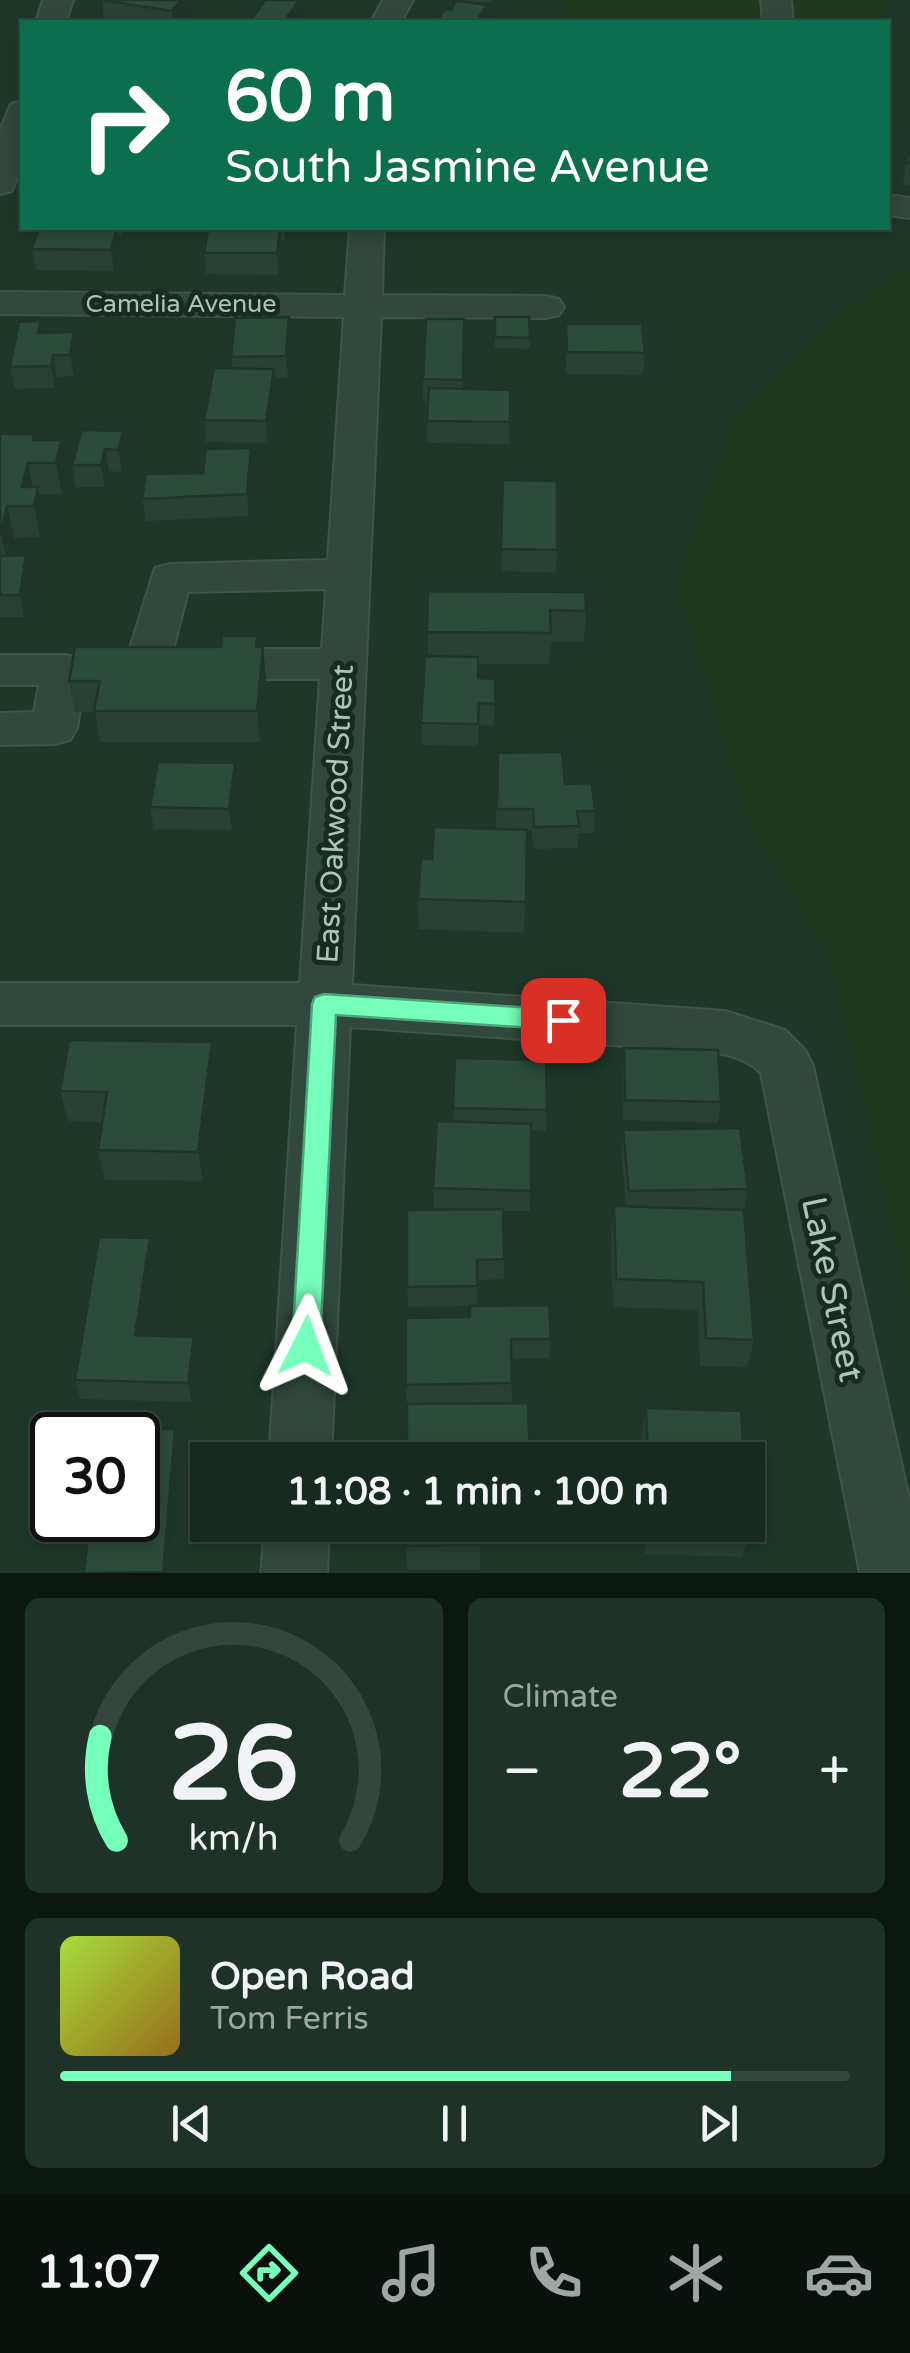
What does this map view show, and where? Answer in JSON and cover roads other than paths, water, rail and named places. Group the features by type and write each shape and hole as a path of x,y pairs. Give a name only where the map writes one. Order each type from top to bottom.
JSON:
{"street":[{"path":"0,184 20,115"},
{"name":"East Oakwood Street","path":"301,1442 367,230"},
{"name":"Camelia Avenue","path":"0,303 546,307"},
{"path":"147,664 170,578 348,574"},
{"path":"0,670 64,670 109,663 343,664"},
{"path":"0,729 54,728 64,670"},
{"path":"0,1004 324,1004"},
{"name":"Lake Street","path":"324,1004 735,1034 769,1048 786,1066 893,1573"},
{"path":"294,1573 295,1542"}]}
